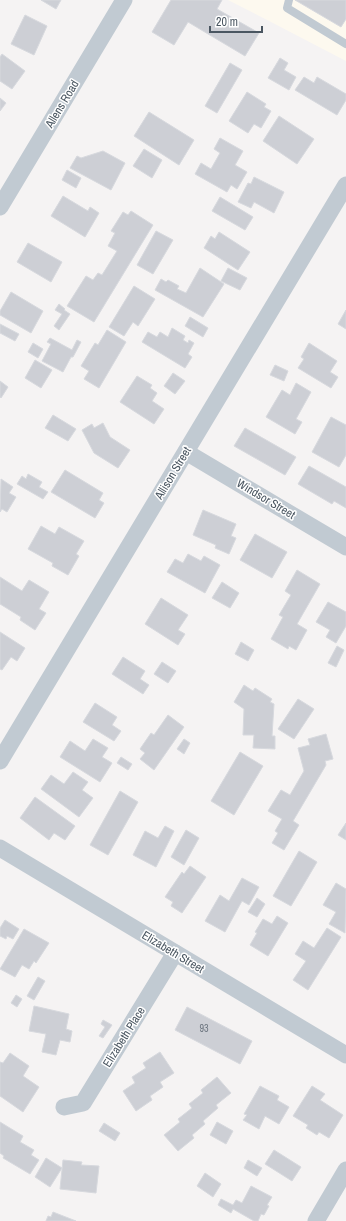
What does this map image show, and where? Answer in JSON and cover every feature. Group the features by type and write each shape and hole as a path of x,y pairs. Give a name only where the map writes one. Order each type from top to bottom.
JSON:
{"street":[{"name":"Allens Road","path":"0,207 124,0"},
{"name":"Allison Street","path":"0,761 346,185"},
{"name":"Windsor Street","path":"186,452 346,547"},
{"name":"Elizabeth Street","path":"0,848 346,1055"},
{"name":"Elizabeth Place","path":"64,1108 83,1103 175,953"},
{"path":"316,1221 346,1170"}],"lane":[{"path":"290,0 287,8 346,44"}],"shaded area":[{"path":"228,0 346,0 346,61 271,22"}],"building":[{"path":"41,0 61,0 56,9"},
{"path":"171,0 222,0 217,9 259,33 245,56 188,22 174,45 152,32"},
{"path":"295,0 346,0 346,19 341,27"},
{"path":"25,15 47,26 34,55 11,44"},
{"path":"2,54 25,71 12,89 0,81 0,57"},
{"path":"280,58 288,63 284,70 296,77 289,90 268,78"},
{"path":"230,63 242,70 217,113 205,106"},
{"path":"304,77 314,83 317,77 346,94 346,100 337,115 295,90"},
{"path":"247,92 266,104 264,107 271,111 261,128 254,124 248,133 229,121"},
{"path":"0,98 6,103 0,111"},
{"path":"149,112 194,140 179,165 134,136"},
{"path":"279,116 314,139 297,164 263,141"},
{"path":"220,138 243,151 235,165 247,172 237,189 231,185 227,192 195,174 201,163 211,169 220,153 214,149"},
{"path":"144,149 162,160 152,178 133,166"},
{"path":"103,151 125,163 111,190 70,168 77,156 81,158"},
{"path":"67,170 81,178 76,188 62,180"},
{"path":"254,177 284,192 274,213 254,202 251,208 238,202 248,183 251,184"},
{"path":"63,196 88,211 90,207 99,213 85,237 51,216"},
{"path":"220,197 253,217 245,230 212,211"},
{"path":"131,211 153,225 94,322 67,306 86,276 93,280 98,273 102,275 117,251 108,246 115,233 111,231 123,212 128,215"},
{"path":"156,231 173,240 153,274 137,265"},
{"path":"219,232 250,252 238,270 204,248 211,236 215,239"},
{"path":"28,243 62,262 51,282 17,262"},
{"path":"200,268 224,284 203,317 155,290 161,279 166,282 168,280 179,286 177,289 186,293"},
{"path":"228,268 247,278 240,290 221,281"},
{"path":"134,286 155,299 138,326 133,322 124,336 109,327"},
{"path":"11,292 43,311 31,333 0,315 0,311"},
{"path":"59,304 70,314 59,330 54,326 62,314 55,310"},
{"path":"346,310 346,329 338,324"},
{"path":"190,317 208,328 203,337 185,326"},
{"path":"0,324 19,334 15,341 0,333"},
{"path":"172,328 185,336 183,340 188,343 189,340 194,343 188,354 192,357 185,368 142,342 148,332 157,337 160,332 168,337"},
{"path":"107,330 126,342 99,388 84,379 89,371 81,366 95,343 98,345"},
{"path":"50,338 72,350 77,340 81,342 63,372 42,361 51,344 47,342"},
{"path":"33,343 43,349 38,358 28,352"},
{"path":"309,343 337,361 330,372 338,377 331,388 298,368 304,359 301,357"},
{"path":"35,360 52,370 41,388 25,378"},
{"path":"275,365 288,371 284,381 270,375"},
{"path":"173,373 185,381 175,394 164,386"},
{"path":"137,376 152,385 150,388 157,393 152,401 164,409 154,424 120,402"},
{"path":"0,381 8,387 1,398 0,397"},
{"path":"296,383 311,392 296,419 302,422 295,434 266,417 282,390 290,395"},
{"path":"53,415 76,429 68,441 45,428"},
{"path":"331,417 346,425 346,455 339,467 312,452"},
{"path":"103,423 110,437 130,450 118,468 94,453 82,430 92,424 94,428"},
{"path":"245,428 296,457 285,475 234,446"},
{"path":"309,466 346,487 346,508 334,501 332,504 298,484"},
{"path":"65,470 103,493 99,500 104,503 95,518 51,492"},
{"path":"28,474 42,482 39,487 48,492 43,499 17,484 22,476 26,479"},
{"path":"1,479 13,487 9,493 16,497 7,512 2,509 0,512"},
{"path":"203,510 236,524 231,536 236,538 229,554 215,548 216,545 193,535"},
{"path":"41,526 55,534 59,527 84,541 76,554 79,556 68,575 52,566 53,563 28,549"},
{"path":"255,534 287,552 272,578 240,560"},
{"path":"188,554 201,561 204,556 220,565 205,593 167,572 175,559 183,563"},
{"path":"297,570 320,584 297,624 307,630 296,650 289,646 288,649 271,639 283,617 279,615 291,595 285,591"},
{"path":"0,577 22,591 29,580 49,592 39,609 46,613 35,630 20,620 21,617 0,604"},
{"path":"222,582 239,593 230,608 212,598"},
{"path":"161,598 188,615 178,630 185,634 178,645 145,624"},
{"path":"328,602 346,612 346,626 336,643 326,637 330,630 316,622"},
{"path":"0,632 25,648 17,661 11,657 2,670 0,669"},
{"path":"241,642 254,650 248,661 235,654"},
{"path":"337,646 344,650 336,667 328,663"},
{"path":"123,657 145,671 140,679 149,685 143,694 112,674"},
{"path":"162,662 176,671 168,683 154,674"},
{"path":"244,685 253,691 255,688 272,699 270,702 274,704 272,736 275,736 275,749 253,748 254,735 243,735 244,709 234,702"},
{"path":"298,699 314,709 294,739 278,729"},
{"path":"95,703 117,717 112,725 121,731 114,741 83,722"},
{"path":"168,715 184,727 154,770 140,759 145,753 140,749 151,733 154,735"},
{"path":"326,734 333,759 325,761 326,765 293,821 299,825 284,850 272,843 278,833 275,831 282,819 268,811 281,790 290,795 304,771 298,748 310,745 308,739"},
{"path":"93,739 108,748 102,757 112,763 100,782 60,757 70,741 85,751"},
{"path":"184,739 190,743 184,754 177,749"},
{"path":"240,752 263,766 234,815 211,801"},
{"path":"121,757 132,764 128,770 117,763"},
{"path":"73,772 88,782 82,790 93,798 79,817 41,789 51,775 64,784"},
{"path":"120,791 138,802 108,855 90,845"},
{"path":"35,797 75,826 65,840 54,833 49,840 20,818"},
{"path":"346,823 346,840 338,835"},
{"path":"165,826 174,831 156,867 133,855 145,831 158,838"},
{"path":"186,830 199,838 184,865 171,857"},
{"path":"299,851 317,862 291,906 273,896"},
{"path":"190,866 206,877 182,913 171,906 173,902 165,897 182,872 184,874"},
{"path":"242,878 259,887 249,905 242,901 225,932 205,921 220,895 229,901"},
{"path":"336,883 346,889 345,933 329,924 336,912 323,905"},
{"path":"257,898 265,904 257,917 248,912"},
{"path":"277,916 288,923 268,956 250,945 257,933 255,932 263,919 272,924"},
{"path":"5,920 19,929 13,939 7,936 6,939 0,936 0,928"},
{"path":"327,928 341,937 308,990 293,980 306,961 295,954 303,941 314,948"},
{"path":"24,929 49,943 36,963 34,961 29,969 22,965 15,977 0,969"},
{"path":"38,977 45,981 34,1000 27,996"},
{"path":"16,995 22,999 17,1007 11,1003"},
{"path":"34,1006 69,1014 66,1029 72,1031 70,1042 60,1040 56,1055 42,1052 46,1034 29,1031"},
{"path":"187,1007 252,1041 240,1064 175,1030"},
{"path":"103,1020 112,1025 103,1038 99,1036 105,1027 101,1024"},
{"path":"160,1052 174,1073 160,1082 163,1087 150,1096 152,1100 136,1111 123,1091 135,1083 132,1077 146,1068 143,1063"},
{"path":"10,1053 29,1066 23,1076 39,1087 23,1112 0,1096 0,1062 3,1063"},
{"path":"217,1077 231,1093 216,1105 218,1108 203,1121 205,1124 192,1135 194,1138 178,1151 164,1135 180,1122 178,1119 192,1108 189,1104 203,1093 201,1090"},
{"path":"260,1086 279,1096 277,1100 289,1107 279,1124 265,1116 259,1129 243,1120 247,1115 244,1114"},
{"path":"312,1086 325,1094 320,1100 343,1115 329,1138 319,1132 317,1135 306,1128 308,1125 293,1116"},
{"path":"0,1122 23,1136 20,1142 34,1150 31,1155 39,1160 30,1174 3,1158 4,1156 0,1153"},
{"path":"217,1122 233,1131 226,1144 210,1135"},
{"path":"104,1123 120,1133 115,1141 99,1131"},
{"path":"274,1150 301,1167 292,1181 265,1164"},
{"path":"46,1158 62,1168 50,1187 35,1177"},
{"path":"63,1160 82,1162 81,1165 99,1166 96,1193 60,1189"},
{"path":"248,1160 262,1168 257,1176 244,1168"},
{"path":"205,1173 221,1184 213,1197 197,1186"},
{"path":"251,1186 272,1197 267,1205 269,1206 264,1215 261,1214 258,1221 254,1221 233,1209 231,1213 218,1205 221,1199 233,1205 236,1200 242,1203"},
{"path":"53,1212 76,1221 46,1221 48,1216 51,1217"}]}
